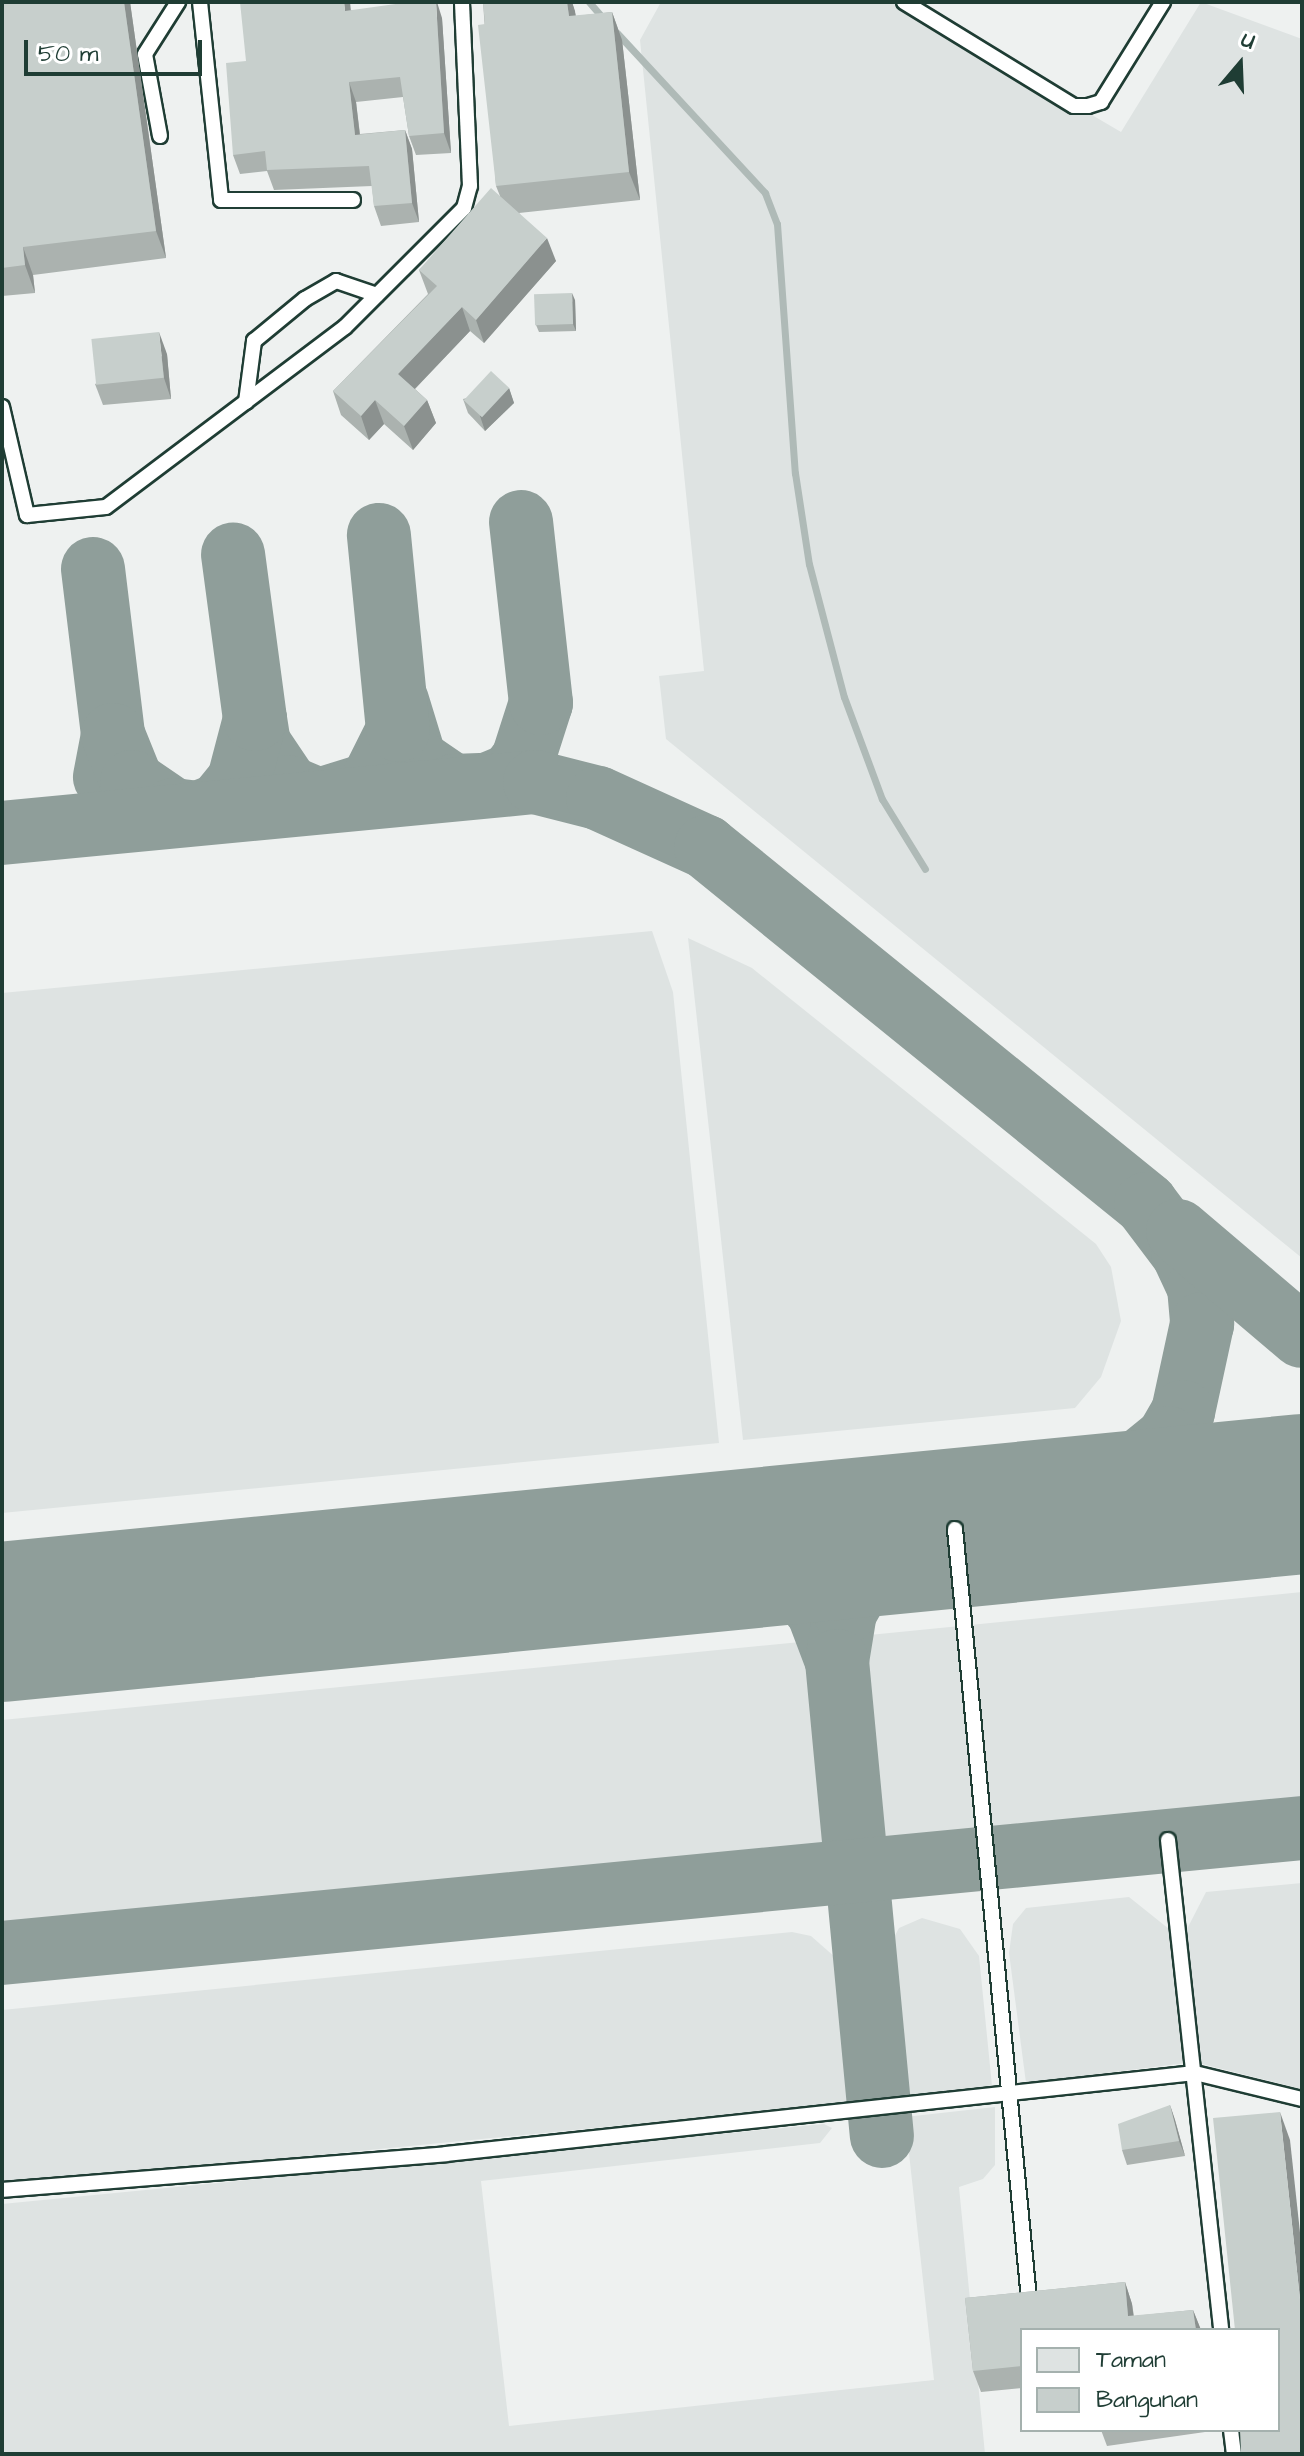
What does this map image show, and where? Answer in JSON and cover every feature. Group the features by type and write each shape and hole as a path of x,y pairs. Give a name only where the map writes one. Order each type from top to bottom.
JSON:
{"lane":[{"path":"160,136 145,54 178,2"},
{"path":"200,2 221,200 353,200"},
{"path":"2,407 32,516 106,507 246,402 377,295 464,208 470,186 462,2"},
{"path":"904,2 1074,106 1088,106 1101,102 1163,2"},
{"path":"246,402 254,341 305,299 336,281 377,295"},
{"path":"955,1529 1029,2299"},
{"path":"1168,1840 1221,2328"},
{"path":"2,2190 446,2154 1195,2073 1302,2099"},
{"path":"1231,2432 1234,2454"}],"shaded area":[{"path":"2,2 1302,2 1302,2454 2,2454"}],"green space":[{"path":"661,2 899,2 1121,132 1201,2 1302,39 1302,1258 666,739 659,676 704,671 640,40"},
{"path":"652,931 673,992 719,1443 2,1513 2,993"},
{"path":"688,938 752,968 1096,1244 1111,1267 1121,1321 1101,1377 1075,1408 743,1440"},
{"path":"1302,1592 1302,1828 2,1953 2,1720 831,1639 837,1658 839,1638"},
{"path":"1302,1883 1302,2089 1202,2064 1186,1931 1206,1892"},
{"path":"1129,1897 1169,1929 1186,2063 1026,2083 1009,1953 1013,1924 1026,1908"},
{"path":"922,1918 960,1929 979,1956 992,2086 910,2097 891,1943 899,1928"},
{"path":"792,1932 811,1936 836,1958 851,2103 2,2186 2,2010"},
{"path":"995,2107 995,2165 983,2179 959,2187 985,2454 2,2454 2,2204 824,2124 832,2128 820,2143 481,2181 509,2426 934,2380 905,2117"}],"building":[{"path":"2,2 124,2 156,231 23,247 25,265 2,268"},
{"path":"240,2 344,2 345,11 410,2 436,2 444,133 409,136 400,77 349,82 355,135 405,130 412,203 374,206 369,166 267,170 265,151 233,155 226,63 246,61"},
{"path":"483,2 567,2 569,16 612,12 629,172 496,186 478,25 485,24"},
{"path":"491,188 547,238 476,320 462,307 398,374 427,400 404,426 375,400 361,416 333,391 437,286 419,270"},
{"path":"572,293 573,324 535,325 534,294"},
{"path":"159,332 164,378 96,385 91,339"},
{"path":"491,371 509,388 482,417 464,400"},
{"path":"1170,2105 1179,2141 1122,2150 1118,2124"},
{"path":"1280,2112 1302,2318 1302,2454 1241,2454 1240,2432 1280,2432 1280,2328 1235,2328 1213,2118"},
{"path":"1125,2282 1128,2316 1193,2310 1196,2328 1020,2328 1020,2366 973,2371 965,2298"}],"waterway":[{"path":"589,2 603,18"},
{"path":"617,33 765,193 777,224 795,473 809,564 844,697 882,799 925,869"}],"taxiway":[{"path":"397,701 415,760 453,786 487,785 511,775 523,759 541,703 521,522"},
{"path":"255,719 259,744 288,787 319,800 371,784 398,730 379,535"},
{"path":"113,735 132,782 173,810 198,813 219,805 239,780 255,719 233,554"},
{"path":"93,569 113,735 105,777"},
{"path":"2,833 535,782 598,798 706,847 1146,1204 1183,1253 1199,1287 1202,1324 1183,1412 1168,1438 1098,1495 1012,1523"},
{"path":"1178,1231 1302,1336"},
{"path":"729,1551 779,1572 799,1589 818,1611 837,1661 845,1612 866,1575 895,1548 937,1530"},
{"path":"837,1661 882,2136"},
{"path":"2,1953 1302,1828"}],"runway":[{"path":"2,1622 1302,1494"}]}
